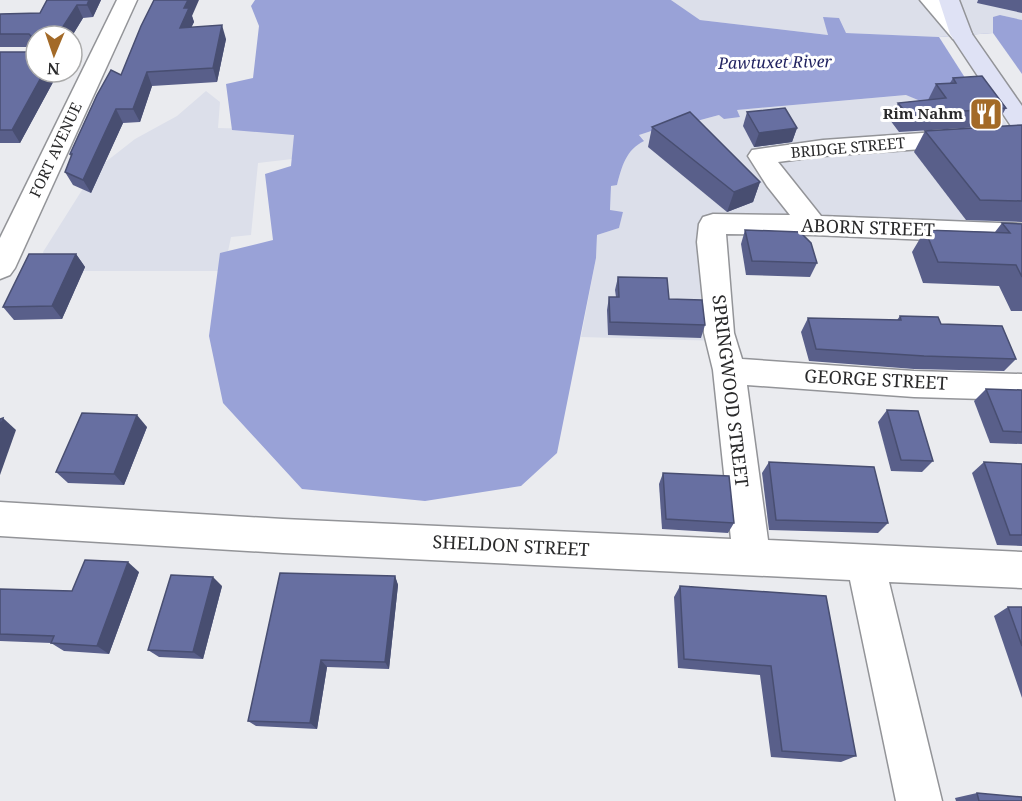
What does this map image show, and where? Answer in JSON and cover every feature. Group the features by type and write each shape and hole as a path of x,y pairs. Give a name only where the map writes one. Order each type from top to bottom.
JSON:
{"main road":[{"path":"949,0 961,35 1022,124"}],"street":[{"name":"FORT AVENUE","path":"0,268 91,57 128,0"},
{"path":"930,0 961,35"},
{"name":"BRIDGE STREET","path":"813,225 776,180 761,156 823,148 1022,134"},
{"name":"ABORN STREET","path":"713,224 813,225 1022,234"},
{"name":"SPRINGWOOD STREET","path":"713,224 711,242 718,300 719,333 729,369 752,558"},
{"name":"GEORGE STREET","path":"729,369 752,373 914,384 1022,387"},
{"name":"SHELDON STREET","path":"0,519 283,536 1022,570"},
{"path":"866,564 919,801"}],"shaded area":[{"path":"671,0 1022,0 1022,20 1000,15 993,33 939,37 845,33 824,17 828,35 700,20"},
{"path":"206,91 220,102 218,128 297,130 292,159 258,163 251,235 231,237 224,271 50,271 43,252 94,171 135,139 177,116"},
{"path":"907,95 918,100 988,96 1008,126 1022,137 1022,234 722,226 720,341 581,337 596,258 597,235 619,228 623,212 610,211 611,186 617,184 625,158 636,145 644,140 639,135 679,122 683,125 719,115 740,117 736,110"}],"water":[{"name":"Pawtuxet River","path":"255,0 671,0 700,20 828,35 823,17 839,18 846,33 939,37 993,33 993,17 1000,15 1022,20 1022,98 918,100 906,95 737,110 740,117 724,119 719,115 682,125 679,122 639,135 644,141 629,154 617,185 611,186 610,210 623,212 619,228 597,235 596,258 557,453 521,486 425,501 302,489 223,403 209,336 220,253 273,240 265,174 291,166 294,135 232,130 226,84 253,78 259,26 251,6"}],"pier":[{"path":"993,33 1022,74 1022,101 976,95 939,37"}],"building":[{"path":"47,0 89,0 87,5 77,5 65,24 24,24 24,34 0,34 0,14 40,13"},
{"path":"154,0 188,0 184,8 189,8 180,28 222,25 213,68 147,72 133,109 116,109 83,180 65,172 72,154 70,154 97,95 111,70 121,75"},
{"path":"0,52 24,52 24,84 37,84 12,130 0,130"},
{"path":"982,76 1006,108 908,115 898,103 946,98 936,84 956,83 953,78"},
{"path":"785,108 797,128 759,133 747,112"},
{"path":"690,112 760,182 734,192 652,127"},
{"path":"1022,125 1022,201 980,200 925,131"},
{"path":"1002,223 1022,224 1022,277 1016,265 938,262 925,230 1010,233"},
{"path":"745,230 800,232 811,243 817,263 752,261"},
{"path":"29,254 76,254 52,306 3,307"},
{"path":"618,277 667,278 669,299 702,300 705,325 610,322 609,297 619,297"},
{"path":"900,316 938,317 941,324 1002,326 1016,359 816,349 808,318 901,320"},
{"path":"986,389 1022,390 1022,432 1003,431"},
{"path":"887,410 918,411 933,461 901,460"},
{"path":"82,413 137,415 114,474 56,472"},
{"path":"769,462 874,467 888,523 776,520"},
{"path":"984,462 1022,464 1022,535 1010,535"},
{"path":"663,473 729,476 734,523 666,519"},
{"path":"85,560 128,562 97,646 51,643 54,636 0,634 0,589 72,591"},
{"path":"280,573 395,576 385,662 321,660 310,723 248,721"},
{"path":"171,575 213,577 193,652 148,650"},
{"path":"680,586 826,596 856,756 782,751 771,666 684,659"},
{"path":"1008,607 1022,607 1022,646"},
{"path":"977,793 1022,797 1022,801 979,801"}],"place":[{"name":"Rim Nahm","path":"986,114"}]}
